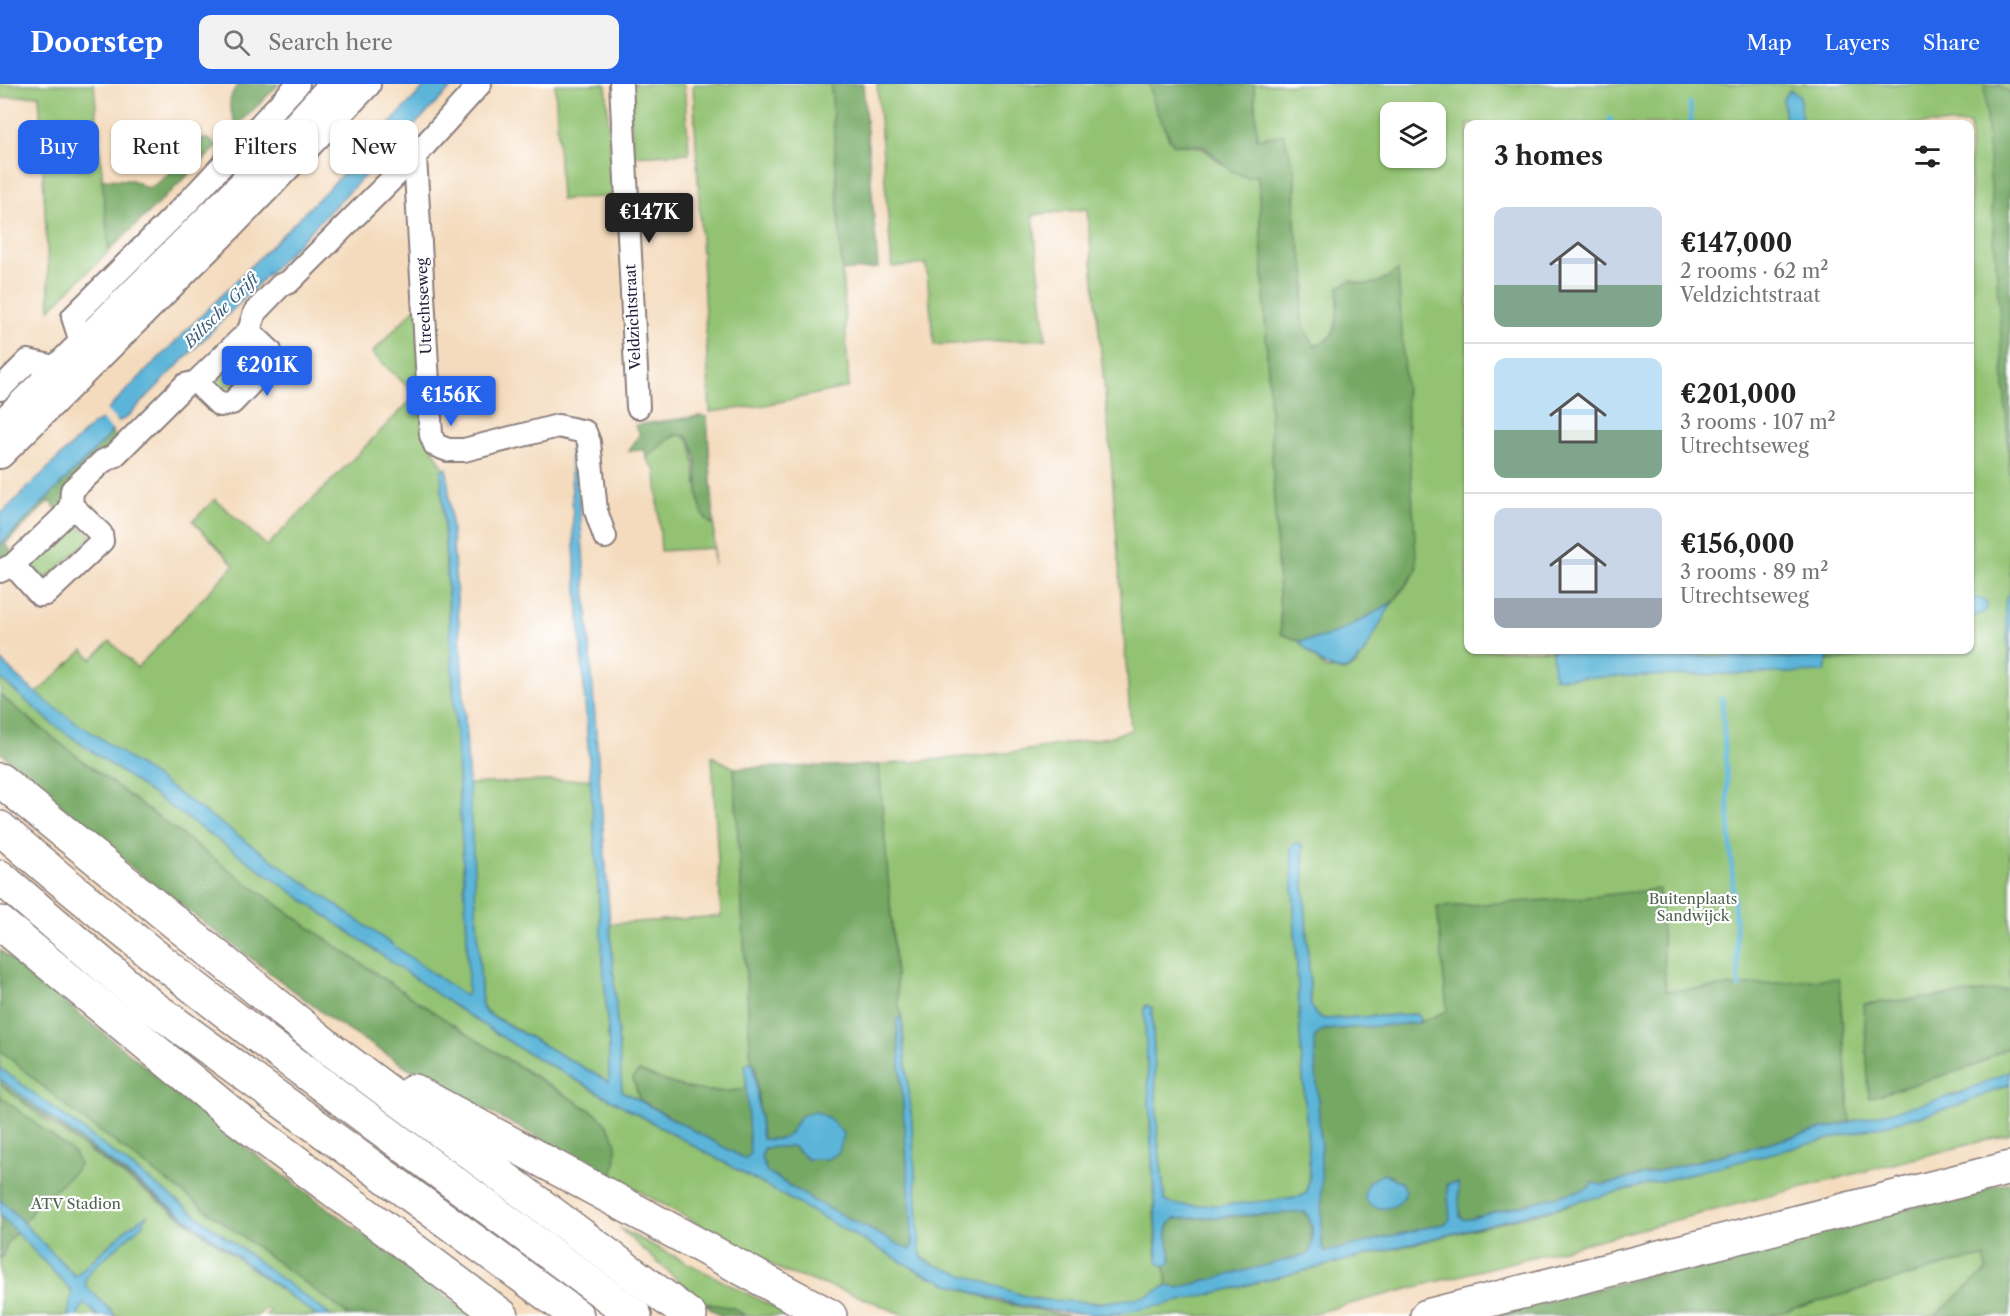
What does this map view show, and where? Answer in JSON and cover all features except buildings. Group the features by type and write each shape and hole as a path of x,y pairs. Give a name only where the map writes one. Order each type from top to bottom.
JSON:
{"highway":[{"path":"0,780 146,902 332,1050 690,1316"},
{"path":"0,828 64,883 293,1063 635,1316"},
{"path":"0,877 150,1005 577,1316"},
{"path":"0,923 233,1115 502,1316"},
{"path":"332,1050 425,1097 830,1316"},
{"path":"1939,1186 2010,1151"},
{"path":"1427,1316 2010,1168"}],"main road":[{"path":"0,426 241,186 334,84"},
{"path":"0,454 157,299 366,84"}],"street":[{"path":"82,345 73,317 189,201 298,84"},
{"path":"418,153 480,84"},
{"name":"Veldzichtstraat","path":"621,84 639,407"},
{"path":"71,505 101,534 102,541 46,594 40,595 6,568 64,516 71,505 72,490 103,461 114,456 185,385 196,382 249,331 255,312 281,285 289,282 397,174"},
{"name":"Utrechtseweg","path":"416,174 431,435 435,444 447,450 464,450 558,426 585,432 590,442 596,511 605,537"},
{"path":"196,382 220,405 232,403 272,361 270,351 249,331"},
{"path":"0,389 28,361 58,368"}],"green space":[{"path":"0,84 94,84 97,120 40,120 39,95 0,98"},
{"path":"238,84 279,84 243,120 234,120 232,115 230,100"},
{"path":"555,84 606,84 613,196 561,200"},
{"path":"629,84 684,84 689,153 633,156"},
{"path":"693,84 831,84 849,387 760,406 710,412"},
{"path":"831,84 863,84 878,268 842,271"},
{"name":"Buitenplaats Sandwijck","path":"877,84 1149,84 1168,137 1174,145 1203,148 1230,169 1258,174 1281,633 1299,641 1326,669 1344,671 1356,665 1367,649 1376,626 1417,570 1385,279 1370,286 1350,281 1339,287 1334,330 1323,343 1314,346 1305,329 1301,313 1306,285 1295,227 1296,185 1257,139 1254,84 2010,84 2010,1074 2009,1072 1972,1089 1946,1097 1896,1122 1957,1106 2010,1084 2010,1134 1303,1316 1089,1316 1112,1314 1219,1292 1571,1205 1430,1020 1420,1021 1416,1014 1325,1019 1316,1015 1311,1006 1302,844 1291,848 1310,1172 1307,1193 1289,1198 1231,1204 1190,1205 1165,1201 1158,1140 1152,1008 1147,1005 1145,1006 1156,1251 1158,1263 1165,1266 1167,1286 1147,1296 1119,1301 1061,1302 1032,1298 976,1283 923,1259 920,1252 879,765 1015,752 1109,737 1131,730 1110,445 1087,209 1033,215 1046,339 934,345 926,264 892,267"},
{"path":"1149,84 1254,84 1257,139 1284,134 1295,172 1295,227 1306,274 1301,313 1305,329 1314,346 1323,343 1334,330 1339,287 1350,281 1365,284 1376,283 1398,270 1417,570 1393,602 1345,629 1317,640 1299,641 1281,634 1258,175 1248,178 1230,170 1206,148 1198,145 1174,145 1156,111"},
{"path":"1984,84 1995,84 2010,92 2010,474"},
{"path":"209,139 213,143 213,151 201,162 201,140"},
{"path":"99,140 109,251 50,309 43,174 99,174"},
{"path":"168,174 189,174 109,251 102,179 132,180 147,188"},
{"path":"421,302 433,450 444,468 441,471 467,933 468,993 463,997 35,695 83,650 92,659 110,641 137,668 234,565 193,521 215,499 267,546 416,395 372,353"},
{"path":"246,344 265,352 232,396 211,391 211,378"},
{"path":"707,417 714,526 706,519 701,509 696,458 686,436 674,435 646,458 645,450 629,451 640,434 635,425"},
{"path":"112,430 116,441 59,511 49,501 5,544 14,554 0,560 0,545 107,438"},
{"path":"680,434 690,441 699,499 707,519 714,526 714,564 713,548 661,551 656,471 646,458 663,442"},
{"path":"69,520 93,536 40,585 26,562 30,558 36,559 67,529"},
{"path":"1828,654 1866,654 1857,658 1827,661"},
{"path":"0,678 53,724 457,1008 519,1048 922,1273 997,1302 1068,1316 906,1316 856,1295 785,1272 612,1176 616,1151 598,1115 444,1020 279,907 81,760 0,695"},
{"path":"0,695 100,774 376,974 486,1046 598,1115 610,1129 616,1143 616,1158 612,1176 423,1077 332,1020 135,870 0,752"},
{"path":"712,756 734,768 751,1061 745,1066 747,1088 719,1092 692,1089 639,1071 633,1079 640,1100 622,1091 610,924 721,916"},
{"path":"879,765 898,1001 902,1018 897,1020 913,1246 907,1251 816,1202 767,1172 761,1158 764,1148 793,1146 799,1153 829,1118 814,1111 795,1124 793,1132 786,1139 762,1139 755,1064 751,1061 734,768"},
{"path":"591,779 609,1046 609,1083 485,1011 482,1006 468,784"},
{"path":"1659,889 1666,991 1839,978 1850,1122 1465,1220 1460,1217 1458,1183 1447,1184 1450,1219 1446,1223 1326,1252 1322,1247 1321,1151 1314,1041 1316,1035 1322,1030 1418,1023 1447,1011 1437,907 1577,898","holes":["1383,1174 1393,1177 1369,1204 1364,1197"]},
{"path":"0,950 243,1145 473,1316 350,1316 71,1110 0,1050"},
{"path":"2010,989 2010,1046 1974,1066 1869,1098 1864,1004"},
{"path":"0,1050 71,1110 350,1316 331,1316 0,1068"},
{"path":"639,1071 692,1089 719,1092 747,1088 750,1156 743,1159 640,1100 633,1079"},
{"path":"0,1079 233,1254 0,1084"},
{"name":"ATV Stadion","path":"0,1084 39,1115 317,1316 265,1316 270,1311 266,1308 257,1316 116,1316 86,1286 85,1280 92,1269 148,1216 128,1228 75,1276 0,1199"},
{"path":"0,1096 74,1153 79,1164 76,1170 33,1210 24,1223 0,1199"},
{"path":"2010,1182 2010,1316 1935,1316 1986,1271 1985,1257 1957,1262 1768,1316 1492,1316"},
{"path":"1301,1210 1310,1219 1312,1246 1306,1257 1178,1288 1167,1286 1165,1266 1171,1258 1167,1232 1174,1219 1264,1215"},
{"name":"ATV Stadion","path":"0,1215 72,1291 68,1316 0,1316"},
{"path":"0,1215 17,1232 8,1242 2,1258 0,1257"},
{"path":"619,1228 791,1316 746,1316 733,1308 706,1305"},
{"path":"1985,1257 1986,1271 1935,1316 1768,1316 1957,1262"},
{"path":"84,1303 98,1316 77,1316 80,1305"},
{"path":"704,1303 733,1308 746,1316 721,1316"}],"water":[{"path":"427,84 455,84 418,122 393,120"},
{"path":"1790,90 1800,96 1802,120 1785,120 1783,98"},
{"name":"Biltsche Grift","path":"343,174 366,174 126,418 117,422 107,438 0,545 0,515 91,426 101,420 112,405"},
{"path":"575,441 622,1091 745,1159 750,1154 745,1065 753,1062 762,1139 784,1138 801,1116 814,1111 829,1118 844,1134 839,1152 828,1159 807,1159 793,1146 764,1148 761,1158 767,1172 816,1202 910,1250 913,1246 897,1020 901,1017 912,1121 920,1252 923,1259 935,1265 1034,1299 1100,1303 1147,1296 1166,1286 1178,1288 1309,1254 1312,1232 1305,1212 1174,1219 1167,1233 1171,1262 1165,1266 1158,1263 1144,1009 1147,1005 1152,1008 1158,1140 1165,1201 1190,1205 1231,1204 1289,1198 1307,1193 1310,1172 1291,848 1296,842 1302,846 1311,1006 1316,1015 1325,1019 1417,1014 1420,1018 1418,1023 1322,1030 1314,1038 1321,1151 1322,1247 1326,1252 1446,1223 1450,1219 1447,1184 1458,1183 1460,1217 1465,1220 1589,1188 1592,1183 1604,1185 1956,1095 2009,1071 2010,1084 1957,1106 1219,1292 1112,1314 1038,1309 968,1291 922,1273 519,1048 457,1008 53,724 0,678 0,659 24,683 62,713 465,996 468,993 467,933 441,471 447,468 461,649 482,1006 485,1012 609,1082 609,1046 574,548 570,444"},
{"path":"2010,593 2010,672 2005,605"},
{"path":"1974,598 1985,600 1986,612 1974,616"},
{"path":"1393,602 1365,651 1356,663 1345,669 1333,669 1318,660 1299,641 1336,633"},
{"path":"1552,654 1804,658 1810,657 1812,654 1828,654 1825,672 1554,678"},
{"path":"0,1068 331,1316 317,1316 0,1079"},
{"path":"1383,1174 1401,1182 1406,1191 1399,1202 1387,1208 1374,1206 1364,1197 1368,1182"},
{"path":"0,1199 75,1276 128,1228 147,1215 143,1224 92,1269 85,1280 86,1286 116,1316 98,1316 84,1303 77,1316 68,1316 72,1291 0,1215"}],"pier":[{"path":"106,410 119,424 114,432 99,417"}],"waterway":[{"path":"1690,103 1691,120"},
{"path":"1722,698 1739,987"}]}
